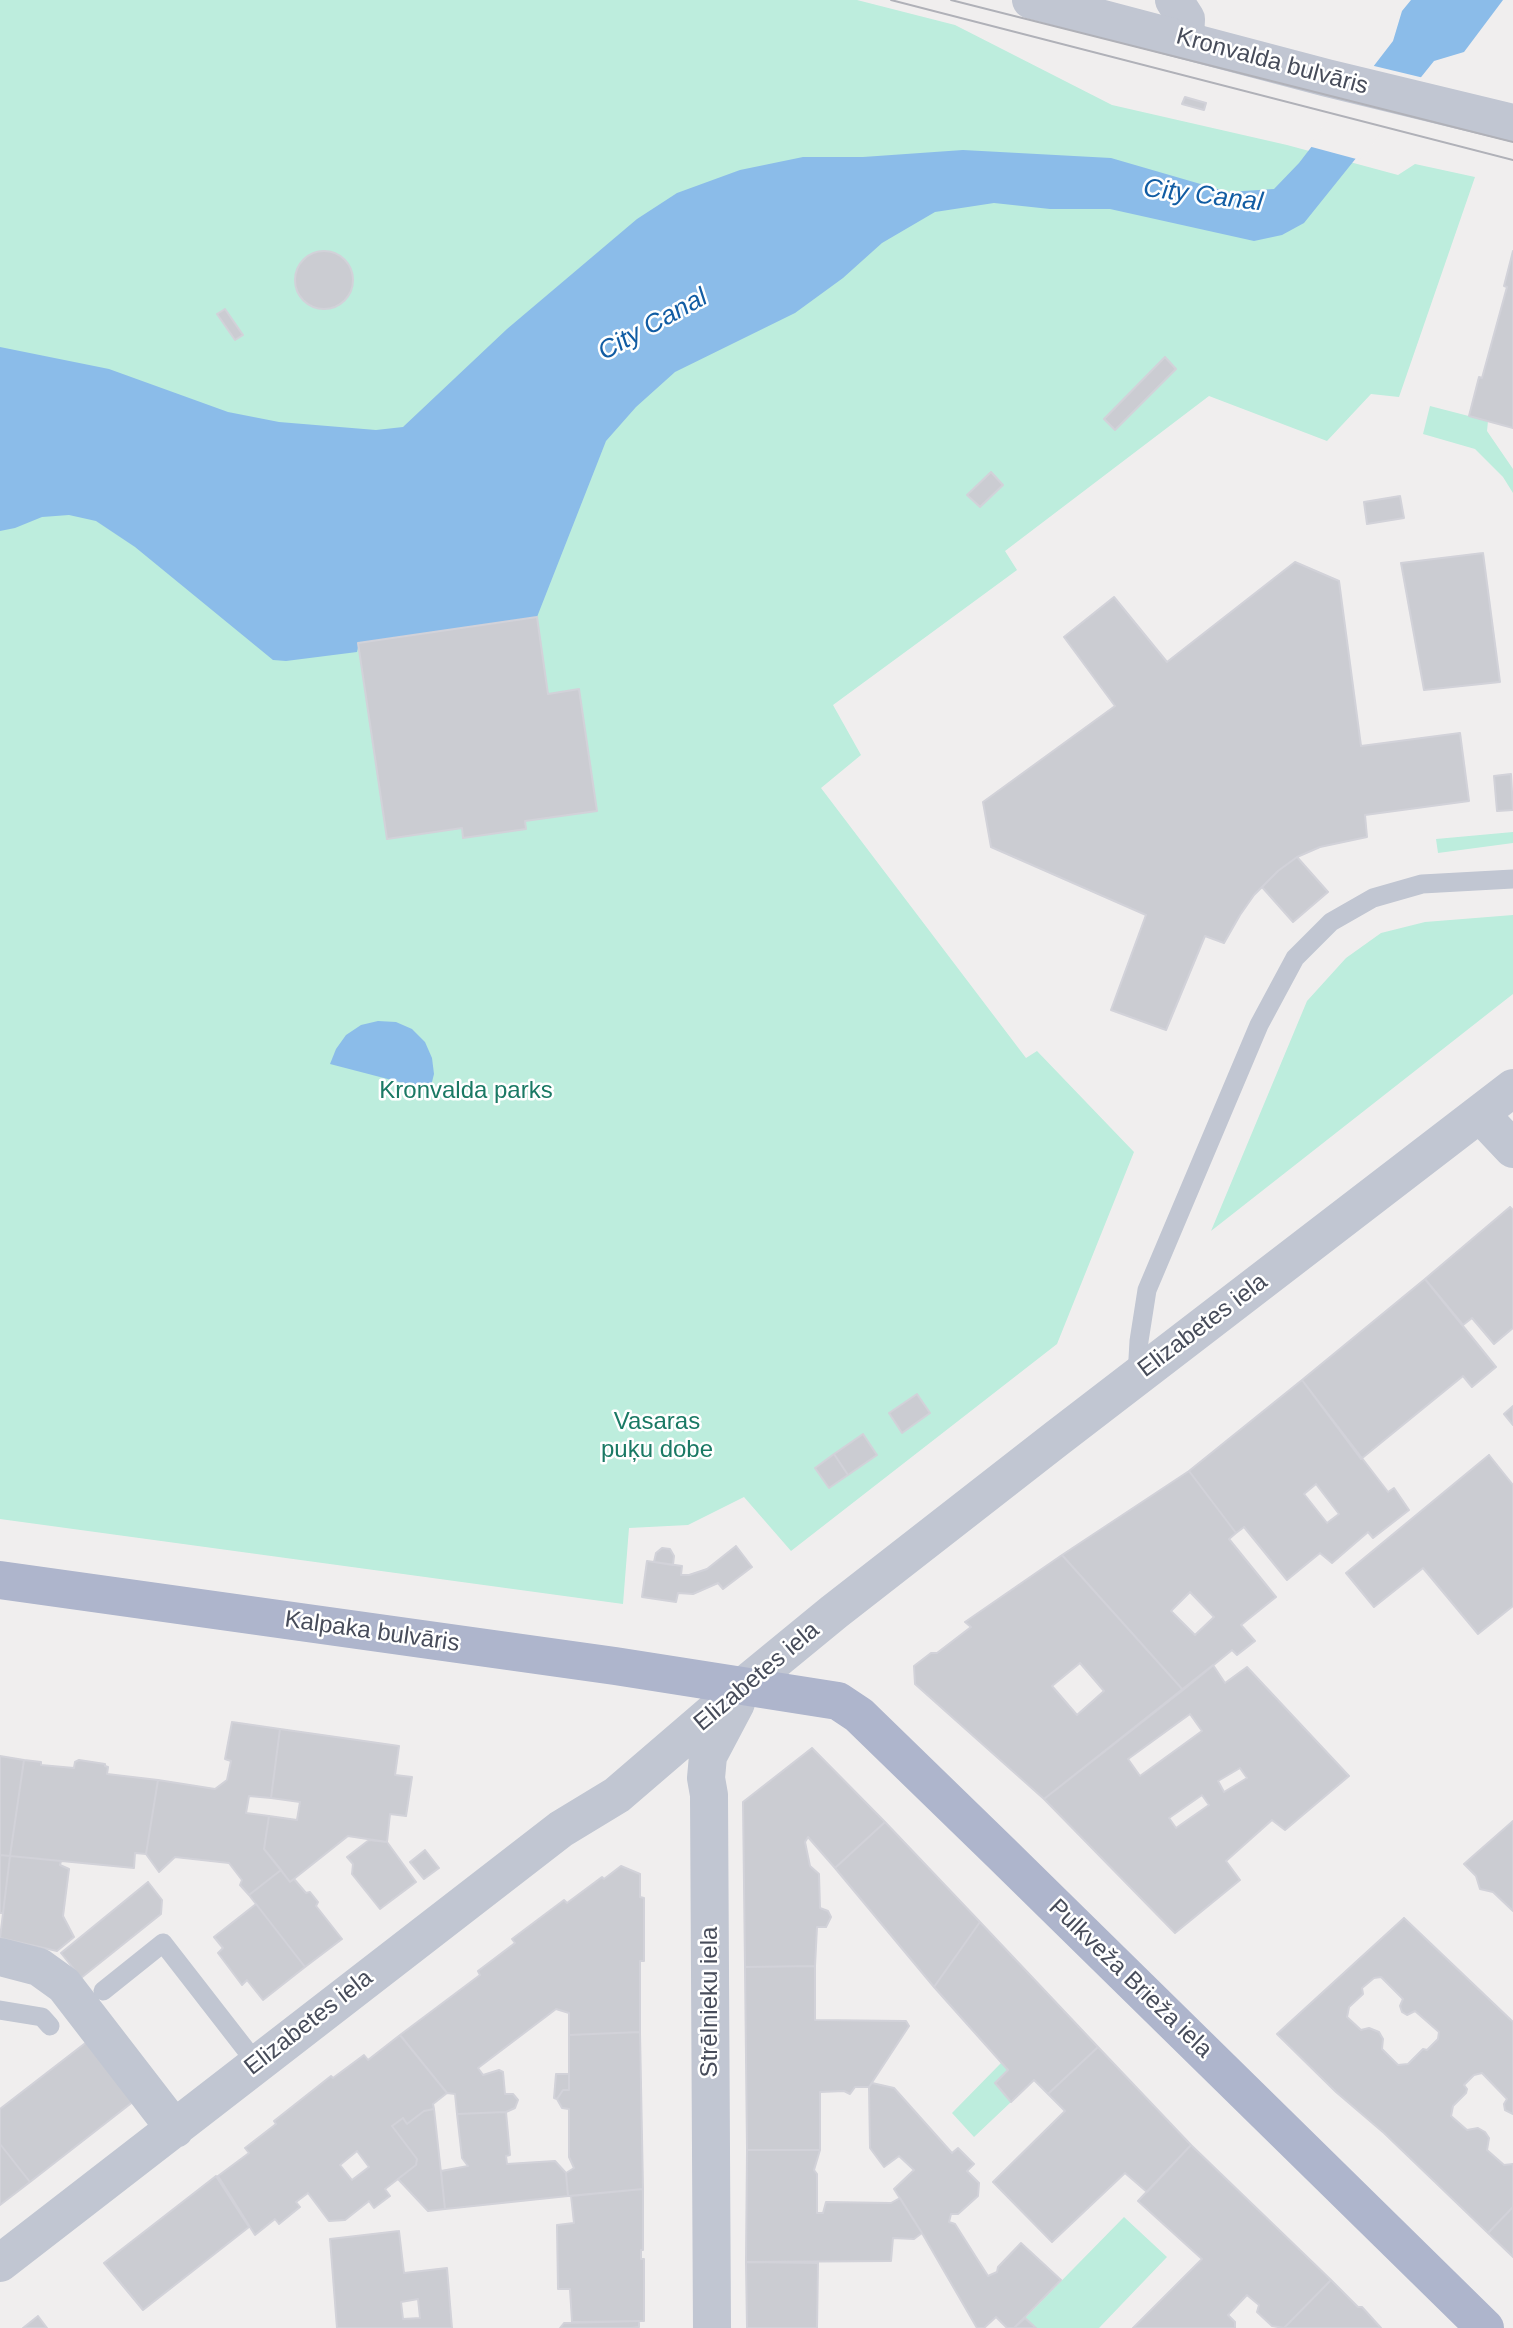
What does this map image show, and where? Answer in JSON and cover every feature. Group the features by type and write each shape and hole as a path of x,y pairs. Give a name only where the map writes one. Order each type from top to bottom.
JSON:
{"main road":[{"name":"Kalpaka bulvāris","path":"0,1580 745,1685"},
{"name":"Pulkveža Brieža iela","path":"745,1685 838,1701 859,1715 1485,2328"}],"street":[{"name":"Kronvalda bulvāris","path":"1031,0 1327,78 1513,122"},
{"path":"1174,0 1186,19 1185,39"},
{"name":"Elizabetes iela","path":"0,2263 561,1829 617,1795 834,1612 1513,1088"},
{"path":"1480,1114 1513,1149"},
{"name":"Strēlnieku iela","path":"712,2328 709,1809 706,1778 708,1756 745,1685"},
{"path":"0,1957 38,1967 64,1985 175,2129"}],"lane":[{"path":"1138,1376 1139,1341 1147,1290 1259,1025 1295,958 1331,922 1373,898 1422,884 1513,879"},
{"path":"103,1991 163,1943 257,2064"},
{"path":"0,2010 42,2017 51,2026"}],"green space":[{"name":"Kronvalda parks","path":"0,0 857,0 955,25 1112,105 1287,145 1398,175 1415,164 1475,177 1399,397 1371,394 1327,441 1209,396 1005,551 1017,570 833,705 861,755 821,788 1026,1058 1037,1051 1134,1152 1057,1344 791,1551 744,1497 688,1525 629,1528 623,1604 0,1519"},
{"path":"1430,406 1488,421 1487,431 1513,469 1513,493 1503,477 1475,449 1423,434"},
{"path":"1513,832 1513,843 1438,853 1436,839"},
{"path":"1513,915 1513,994 1211,1231 1307,1001 1346,958 1381,933 1425,922"},
{"path":"1001,2063 1008,2070 995,2083 1011,2102 974,2137 952,2113"},
{"path":"1124,2217 1167,2257 1099,2328 1036,2328 1025,2318"}],"water":[{"name":"City Canal","path":"1411,0 1503,0 1464,52 1434,61 1304,223 1282,235 1254,241 1110,209 1050,209 994,203 935,212 882,243 843,278 795,313 675,372 636,407 606,441 537,617 359,643 357,652 286,661 273,660 135,547 96,521 69,515 42,517 0,531 0,347 109,369 228,412 279,422 376,430 403,427 507,329 637,219 677,193 740,170 803,157 863,157 963,150 1111,158 1228,192 1274,189 1299,163 1393,41 1402,11"},
{"path":"378,1021 396,1022 412,1029 425,1042 432,1058 434,1074 430,1090 330,1064 346,1035 361,1025"}],"pier":[{"path":"1370,65 1424,78 1360,160 1308,146"}],"building":[{"path":"1185,97 1206,103 1204,110 1182,104"},
{"path":"324,251 335,253 348,264 353,280 351,291 340,304 324,309 313,307 300,296 295,280 297,269 308,256"},
{"path":"1513,251 1513,428 1469,416 1507,287 1504,286"},
{"path":"225,309 243,335 235,340 217,314"},
{"path":"1165,357 1176,369 1115,430 1104,419"},
{"path":"991,472 1003,485 980,507 967,495"},
{"path":"1400,496 1404,518 1367,524 1364,502"},
{"path":"1483,553 1500,682 1424,690 1401,563"},
{"path":"1295,562 1339,581 1361,746 1460,733 1469,801 1365,815 1367,837 1320,847 1297,857 1278,871 1254,895 1224,943 1205,936 1166,1030 1111,1010 1146,915 991,847 983,802 1115,706 1064,637 1114,597 1167,662"},
{"path":"537,617 548,694 579,689 597,811 525,821 526,829 463,838 462,828 387,839 358,643"},
{"path":"1511,774 1513,810 1497,811 1494,776"},
{"path":"1297,857 1328,892 1293,922 1262,887"},
{"path":"1510,1207 1513,1210 1513,1328 1494,1344 1472,1318 1463,1325 1425,1279"},
{"path":"1425,1279 1496,1367 1472,1387 1463,1376 1361,1459 1302,1380"},
{"path":"1302,1380 1388,1492 1394,1488 1409,1510 1373,1538 1368,1532 1332,1563 1320,1553 1287,1580 1244,1527 1236,1533 1189,1471","holes":["1316,1484 1339,1514 1327,1523 1304,1494"]},
{"path":"917,1394 930,1413 902,1433 889,1413"},
{"path":"1513,1406 1513,1425 1504,1414"},
{"path":"863,1434 877,1455 848,1475 834,1454"},
{"path":"834,1454 848,1475 829,1488 815,1468"},
{"path":"1489,1455 1513,1485 1513,1606 1478,1634 1423,1568 1374,1607 1346,1573"},
{"path":"1189,1471 1236,1533 1229,1539 1276,1597 1241,1625 1255,1641 1237,1655 1232,1650 1183,1690 1062,1555","holes":["1190,1592 1214,1617 1195,1635 1171,1611"]},
{"path":"736,1546 752,1567 723,1589 718,1583 693,1594 678,1593 676,1602 642,1597 647,1561 682,1566 681,1575 689,1575 707,1569"},
{"path":"662,1548 670,1549 674,1556 673,1565 654,1562 656,1553"},
{"path":"1062,1555 1183,1690 1044,1799 915,1684 914,1666 931,1653 937,1653 971,1627 965,1622","holes":["1080,1663 1104,1691 1077,1715 1052,1686"]},
{"path":"1213,1665 1225,1683 1247,1667 1349,1776 1285,1830 1272,1820 1226,1861 1240,1880 1175,1933 1044,1799","holes":["1190,1714 1202,1731 1140,1776 1128,1759","1240,1768 1247,1778 1224,1792 1218,1781","1202,1795 1209,1805 1176,1828 1169,1818"]},
{"path":"232,1722 280,1729 271,1798 249,1796 246,1813 269,1816 264,1849 281,1870 249,1895 240,1885 242,1880 229,1863 175,1857 159,1872 146,1854 158,1780 215,1789 227,1780 231,1761 225,1759"},
{"path":"280,1729 399,1746 395,1775 412,1777 406,1816 390,1814 387,1842 348,1836 290,1882 264,1849 269,1816 297,1820 300,1802 271,1798"},
{"path":"812,1748 885,1822 835,1868 808,1837 805,1842 810,1866 819,1874 820,1908 828,1911 831,1917 826,1927 817,1927 815,1966 745,1967 743,1802"},
{"path":"0,1756 24,1760 10,1856 0,1855"},
{"path":"24,1760 41,1762 41,1765 74,1768 75,1762 79,1760 105,1764 108,1767 107,1774 158,1780 146,1854 135,1853 134,1868 10,1856"},
{"path":"1513,1821 1513,1911 1493,1892 1480,1889 1476,1876 1464,1864"},
{"path":"885,1822 980,1922 934,1987 835,1868"},
{"path":"369,1840 387,1842 416,1882 380,1909 352,1874 353,1864 347,1857"},
{"path":"425,1850 439,1868 424,1879 410,1862"},
{"path":"0,1855 10,1856 3,1913 0,1913"},
{"path":"10,1856 61,1861 60,1865 69,1869 63,1916 74,1937 57,1951 0,1938"},
{"path":"621,1866 640,1874 640,1897 644,1898 644,1961 640,1961 640,2032 569,2035 569,2013 556,2009 478,2068 483,2075 499,2070 503,2072 505,2094 513,2094 518,2100 515,2108 506,2112 457,2114 455,2094 447,2093 400,2035 480,1975 478,1971 515,1943 512,1939 564,1900 567,1903"},
{"path":"281,1870 290,1882 294,1879 306,1893 310,1892 318,1902 316,1906 342,1939 305,1967 249,1895"},
{"path":"148,1882 162,1900 161,1914 81,1978 61,1953"},
{"path":"256,1904 305,1967 263,2000 247,1980 242,1985 218,1953 223,1948 214,1937"},
{"path":"1404,1918 1513,2022 1513,2114 1505,2110 1507,2099 1482,2073 1474,2075 1464,2085 1466,2093 1453,2106 1451,2116 1467,2130 1478,2128 1485,2132 1489,2138 1487,2150 1504,2165 1513,2164 1513,2207 1488,2233 1277,2034","holes":["1381,1977 1403,1999 1400,2006 1402,2012 1407,2015 1415,2011 1439,2032 1438,2039 1427,2050 1423,2049 1408,2064 1398,2065 1382,2049 1383,2039 1379,2032 1369,2028 1361,2030 1347,2017 1349,2007 1363,1994 1362,1988 1374,1978"]},
{"path":"980,1922 1098,2047 1048,2094 1034,2080 1011,2102 995,2083 1008,2070 934,1987"},
{"path":"815,1966 815,2020 906,2021 909,2026 869,2087 855,2087 850,2094 844,2091 820,2092 820,2150 747,2150 745,1967"},
{"path":"640,2032 643,2189 568,2196 566,2173 574,2168 569,2157 569,2109 562,2108 557,2099 563,2090 569,2090 569,2035"},
{"path":"400,2035 447,2093 433,2104 434,2109 424,2111 407,2124 403,2118 392,2126 417,2159 416,2165 385,2189 390,2196 374,2208 369,2201 345,2220 329,2221 308,2193 296,2202 300,2207 279,2224 275,2219 255,2235 218,2176 249,2153 245,2148 276,2124 274,2121 331,2076 333,2078 364,2055 368,2060","holes":["357,2151 369,2167 352,2180 340,2165"]},
{"path":"88,2041 134,2101 30,2182 0,2144 0,2109"},
{"path":"1098,2047 1191,2145 1147,2192 1125,2173 1052,2242 993,2182 1065,2111 1048,2094"},
{"path":"556,2074 569,2074 569,2090 563,2090 557,2099 554,2098"},
{"path":"872,2083 894,2088 952,2153 958,2148 974,2164 967,2171 979,2183 978,2196 958,2214 951,2214 949,2222 955,2224 988,2276 997,2272 998,2267 1021,2243 1061,2280 1014,2328 1007,2328 996,2317 984,2328 977,2328 894,2189 914,2170 899,2156 884,2167 870,2148 869,2087"},
{"path":"434,2109 445,2209 428,2211 398,2179 416,2165 417,2159 392,2126 403,2118 407,2124 424,2111"},
{"path":"506,2112 510,2155 506,2156 507,2164 555,2161 566,2173 568,2196 445,2209 441,2171 468,2166 462,2158 457,2114"},
{"path":"0,2144 30,2182 0,2205"},
{"path":"1191,2145 1331,2280 1284,2328 1272,2326 1257,2312 1259,2305 1247,2295 1228,2315 1235,2322 1235,2328 1133,2328 1202,2259 1138,2201"},
{"path":"747,2150 820,2150 814,2170 817,2174 817,2213 823,2213 826,2202 891,2203 900,2198 922,2233 914,2239 893,2238 891,2261 746,2262"},
{"path":"216,2176 249,2227 143,2310 104,2263"},
{"path":"643,2189 641,2259 644,2259 644,2321 572,2322 570,2289 558,2289 557,2225 574,2223 571,2196"},
{"path":"1513,2207 1513,2257 1488,2233"},
{"path":"399,2231 404,2273 447,2268 452,2328 337,2328 330,2239","holes":["418,2299 420,2318 403,2319 401,2302"]},
{"path":"746,2262 818,2263 817,2328 747,2328"},
{"path":"1331,2280 1358,2307 1362,2307 1381,2328 1284,2328"},
{"path":"38,2316 47,2328 23,2328"},
{"path":"1025,2318 1036,2328 1014,2328"},
{"path":"639,2321 639,2327 631,2328 560,2328 564,2323"}],"tram line":[{"path":"891,0 1513,160"},
{"path":"951,0 1513,142"}],"park label":[{"name":"Vasaras puķu dobe","path":"657,1436"}]}
